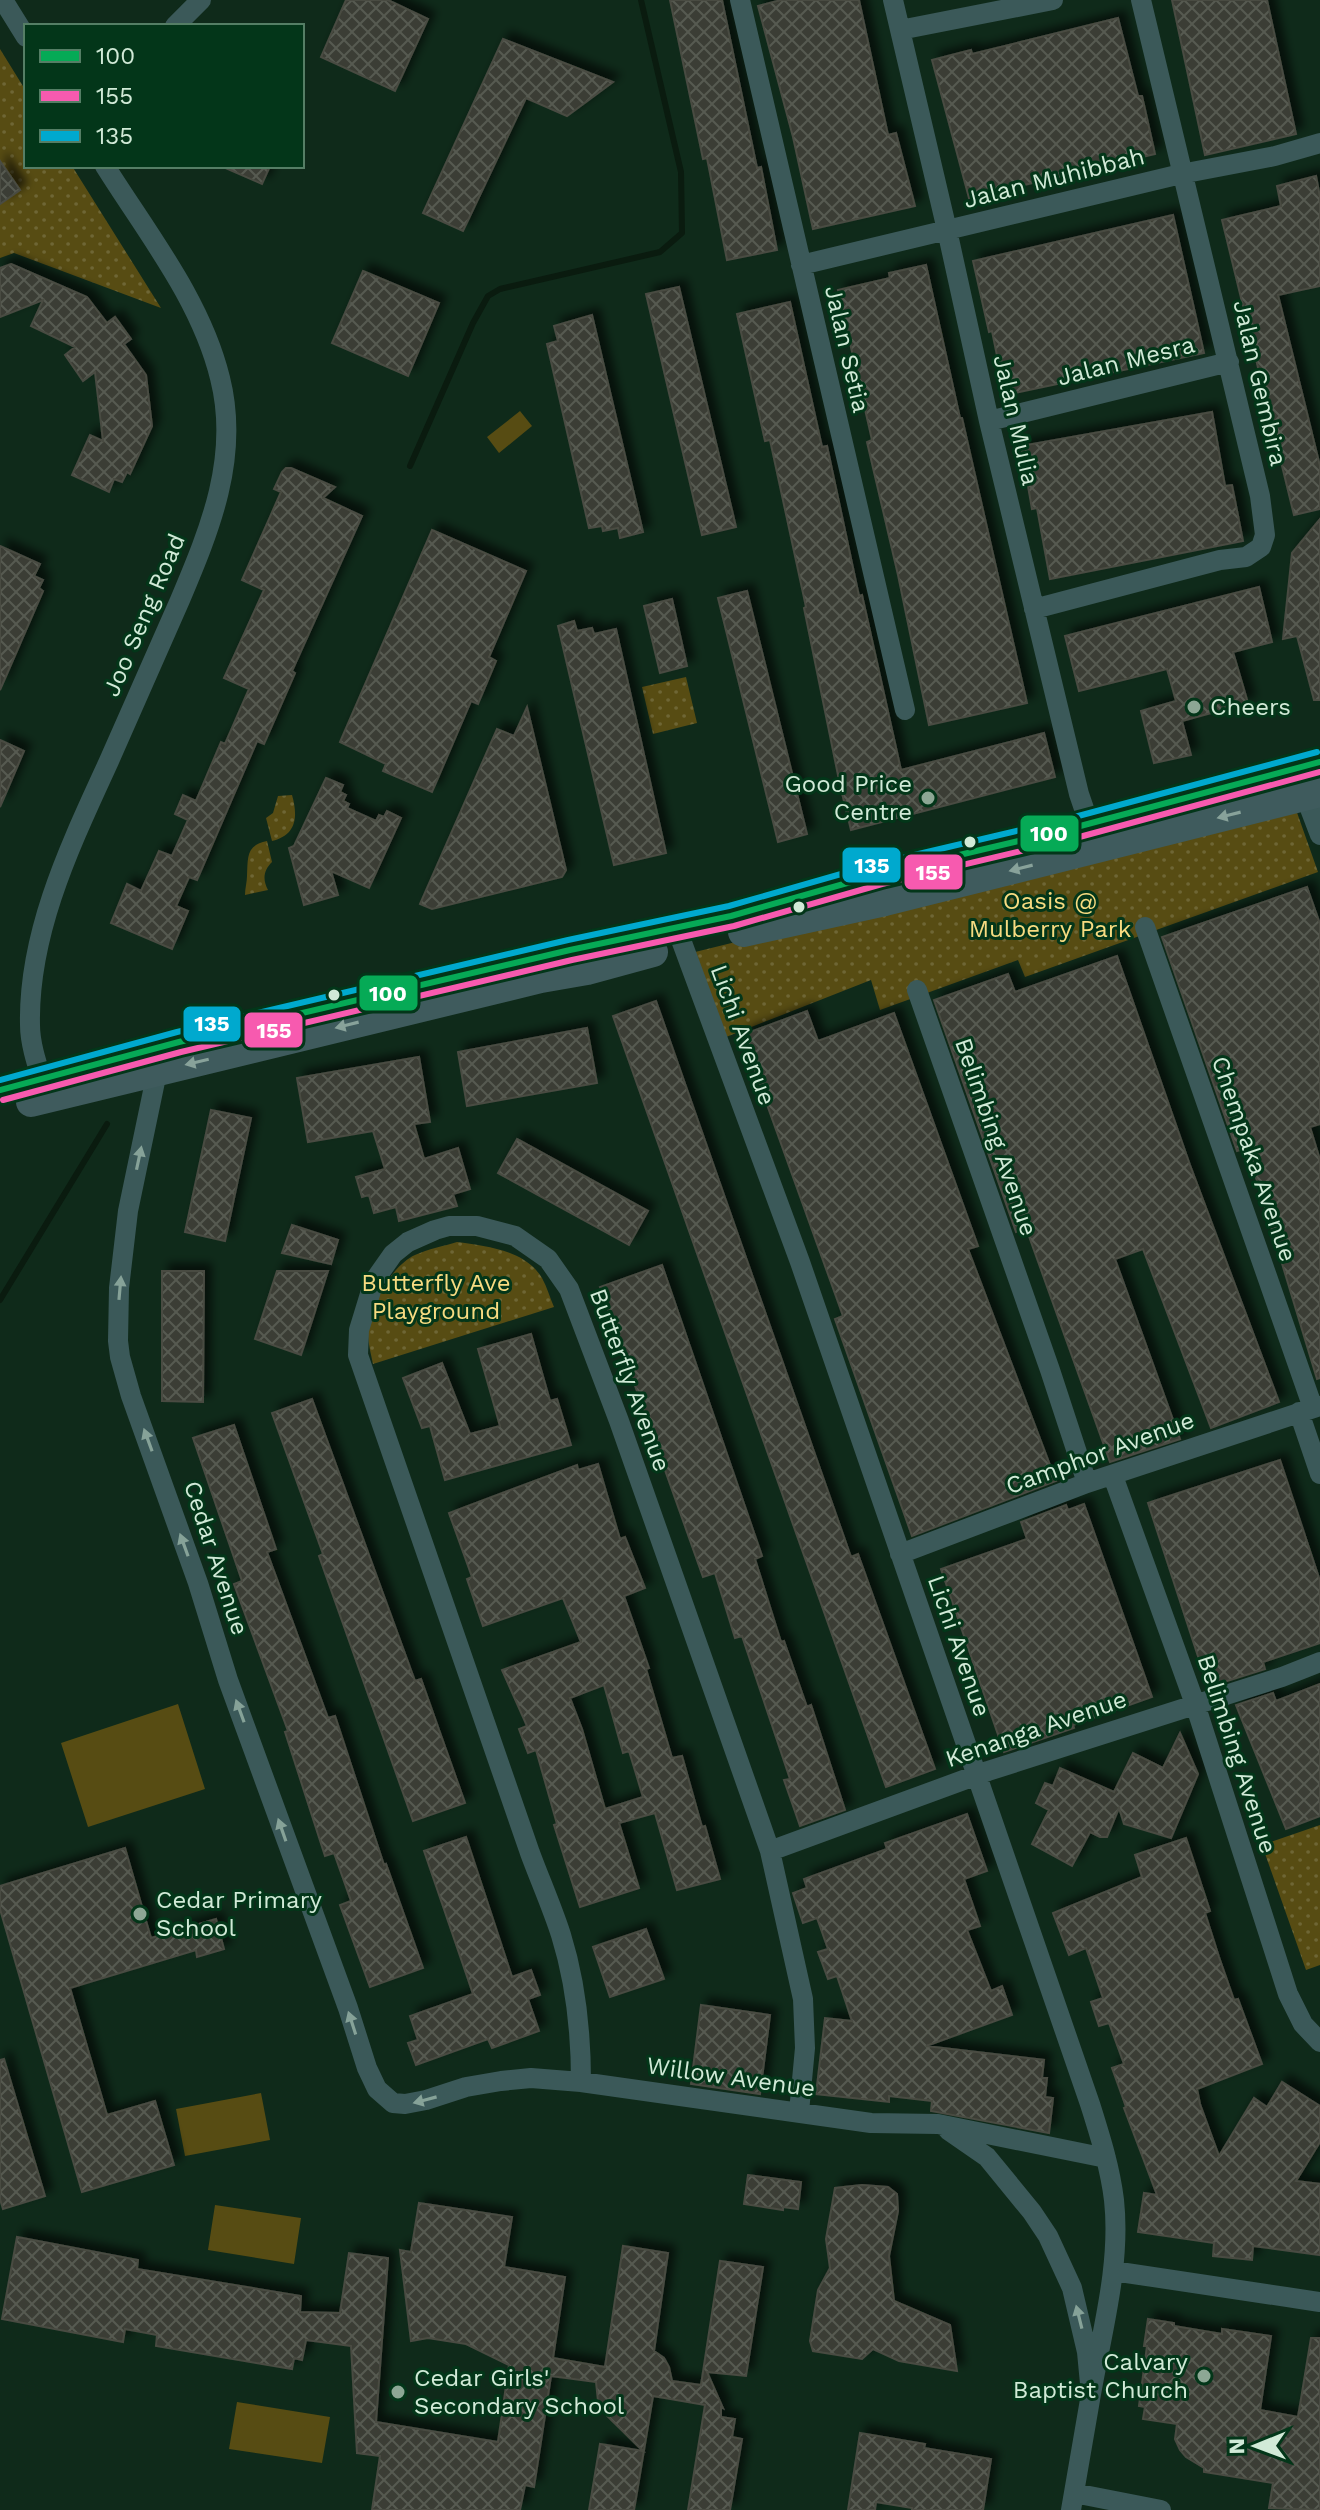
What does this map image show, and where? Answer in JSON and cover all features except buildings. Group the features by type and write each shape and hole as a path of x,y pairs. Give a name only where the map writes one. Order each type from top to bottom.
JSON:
{"main road":[{"path":"0,1090 44,1088 155,1061 587,970 679,936 885,901 1093,836 1310,780"},
{"path":"0,1109 44,1088"}],"street":[{"path":"3,0 24,34"},
{"path":"177,24 201,0"},
{"name":"Jalan Setia","path":"740,0 905,710"},
{"name":"Jalan Mulia","path":"893,0 989,421 1079,794 1093,836"},
{"path":"900,30 1053,0"},
{"name":"Jalan Gembira","path":"1034,609 1220,560 1246,557 1261,547 1265,535 1265,521 1229,362 1141,0"},
{"name":"Jalan Muhibbah","path":"801,265 1320,143"},
{"name":"Joo Seng Road","path":"44,1088 30,1030 31,987 37,948 66,856 208,531 224,475 227,446 221,379 207,336 182,289 106,168"},
{"name":"Jalan Mesra","path":"989,421 1229,362"},
{"path":"1310,780 1320,835"},
{"name":"Chempaka Avenue","path":"1145,927 1311,1409 1320,1474"},
{"name":"Lichi Avenue","path":"679,936 800,1262 1106,2158 1114,2200 1113,2271 1091,2394"},
{"name":"Belimbing Avenue","path":"917,990 1087,1483"},
{"name":"Cedar Avenue","path":"155,1061 128,1211 119,1288 120,1357 228,1680 367,2068"},
{"name":"Butterfly Avenue","path":"581,2082 580,2029 561,1934 530,1853 358,1355 359,1330 374,1281 393,1254 408,1242 449,1226 499,1230 527,1242 548,1259 569,1289 619,1421 770,1851 803,1999 805,2048 799,2112"},
{"name":"Camphor Avenue","path":"900,1554 1087,1483 1311,1409"},
{"name":"Belimbing Avenue","path":"1113,1476 1195,1704 1288,1994 1303,2024 1320,2042"},
{"name":"Kenanga Avenue","path":"770,1851 977,1775 1320,1662"},
{"name":"Willow Avenue","path":"367,2068 377,2089 393,2103 415,2103 466,2087 531,2078 581,2082 871,2123 938,2124 1106,2158"},
{"path":"938,2124 987,2157 1041,2223 1072,2288 1087,2352 1091,2394 1072,2502 1161,2510"},
{"path":"1113,2271 1320,2302"}],"green space":[{"path":"0,49 24,88 24,168 73,168 161,308 14,253 0,258"},
{"path":"520,411 532,426 499,453 487,437"},
{"path":"686,677 697,723 653,734 642,687"},
{"path":"292,795 294,824 287,834 272,841 266,818 273,813 278,796"},
{"name":"Oasis @ Mulberry Park","path":"1294,804 1318,872 1025,977 1018,960 880,1010 871,980 721,1039 691,953"},
{"path":"267,841 272,862 265,875 268,890 245,895 250,853 255,845"},
{"name":"Butterfly Ave Playground","path":"457,1242 504,1251 526,1261 542,1278 554,1307 373,1364 368,1341 369,1323 382,1289 406,1260"},
{"path":"178,1704 205,1789 88,1827 61,1743"},
{"path":"1320,1825 1320,1965 1306,1970 1262,1845"},
{"path":"261,2093 270,2140 185,2156 176,2109"},
{"path":"215,2205 301,2218 294,2264 208,2250"},
{"path":"237,2402 330,2417 322,2463 229,2449"}],"waterway":[{"path":"410,466 488,296 500,289 660,252 682,233 681,172 641,0"},
{"path":"0,1300 107,1124"}],"transit line":[{"name":"135","path":"0,1080 177,1032 568,940 729,906 876,864 1067,819 1317,752"},
{"name":"100","path":"0,1090 179,1042 570,950 731,916 879,874 1069,829 1320,762"},
{"name":"155","path":"3,1100 181,1052 572,960 734,926 882,884 1072,839 1320,772"}],"place":[{"name":"Cheers","path":"1194,707"},
{"name":"Good Price Centre","path":"928,798"},
{"name":"Cedar Primary School","path":"140,1914"},
{"name":"Calvary Baptist Church","path":"1204,2376"},
{"name":"Cedar Girls' Secondary School","path":"398,2392"}]}
